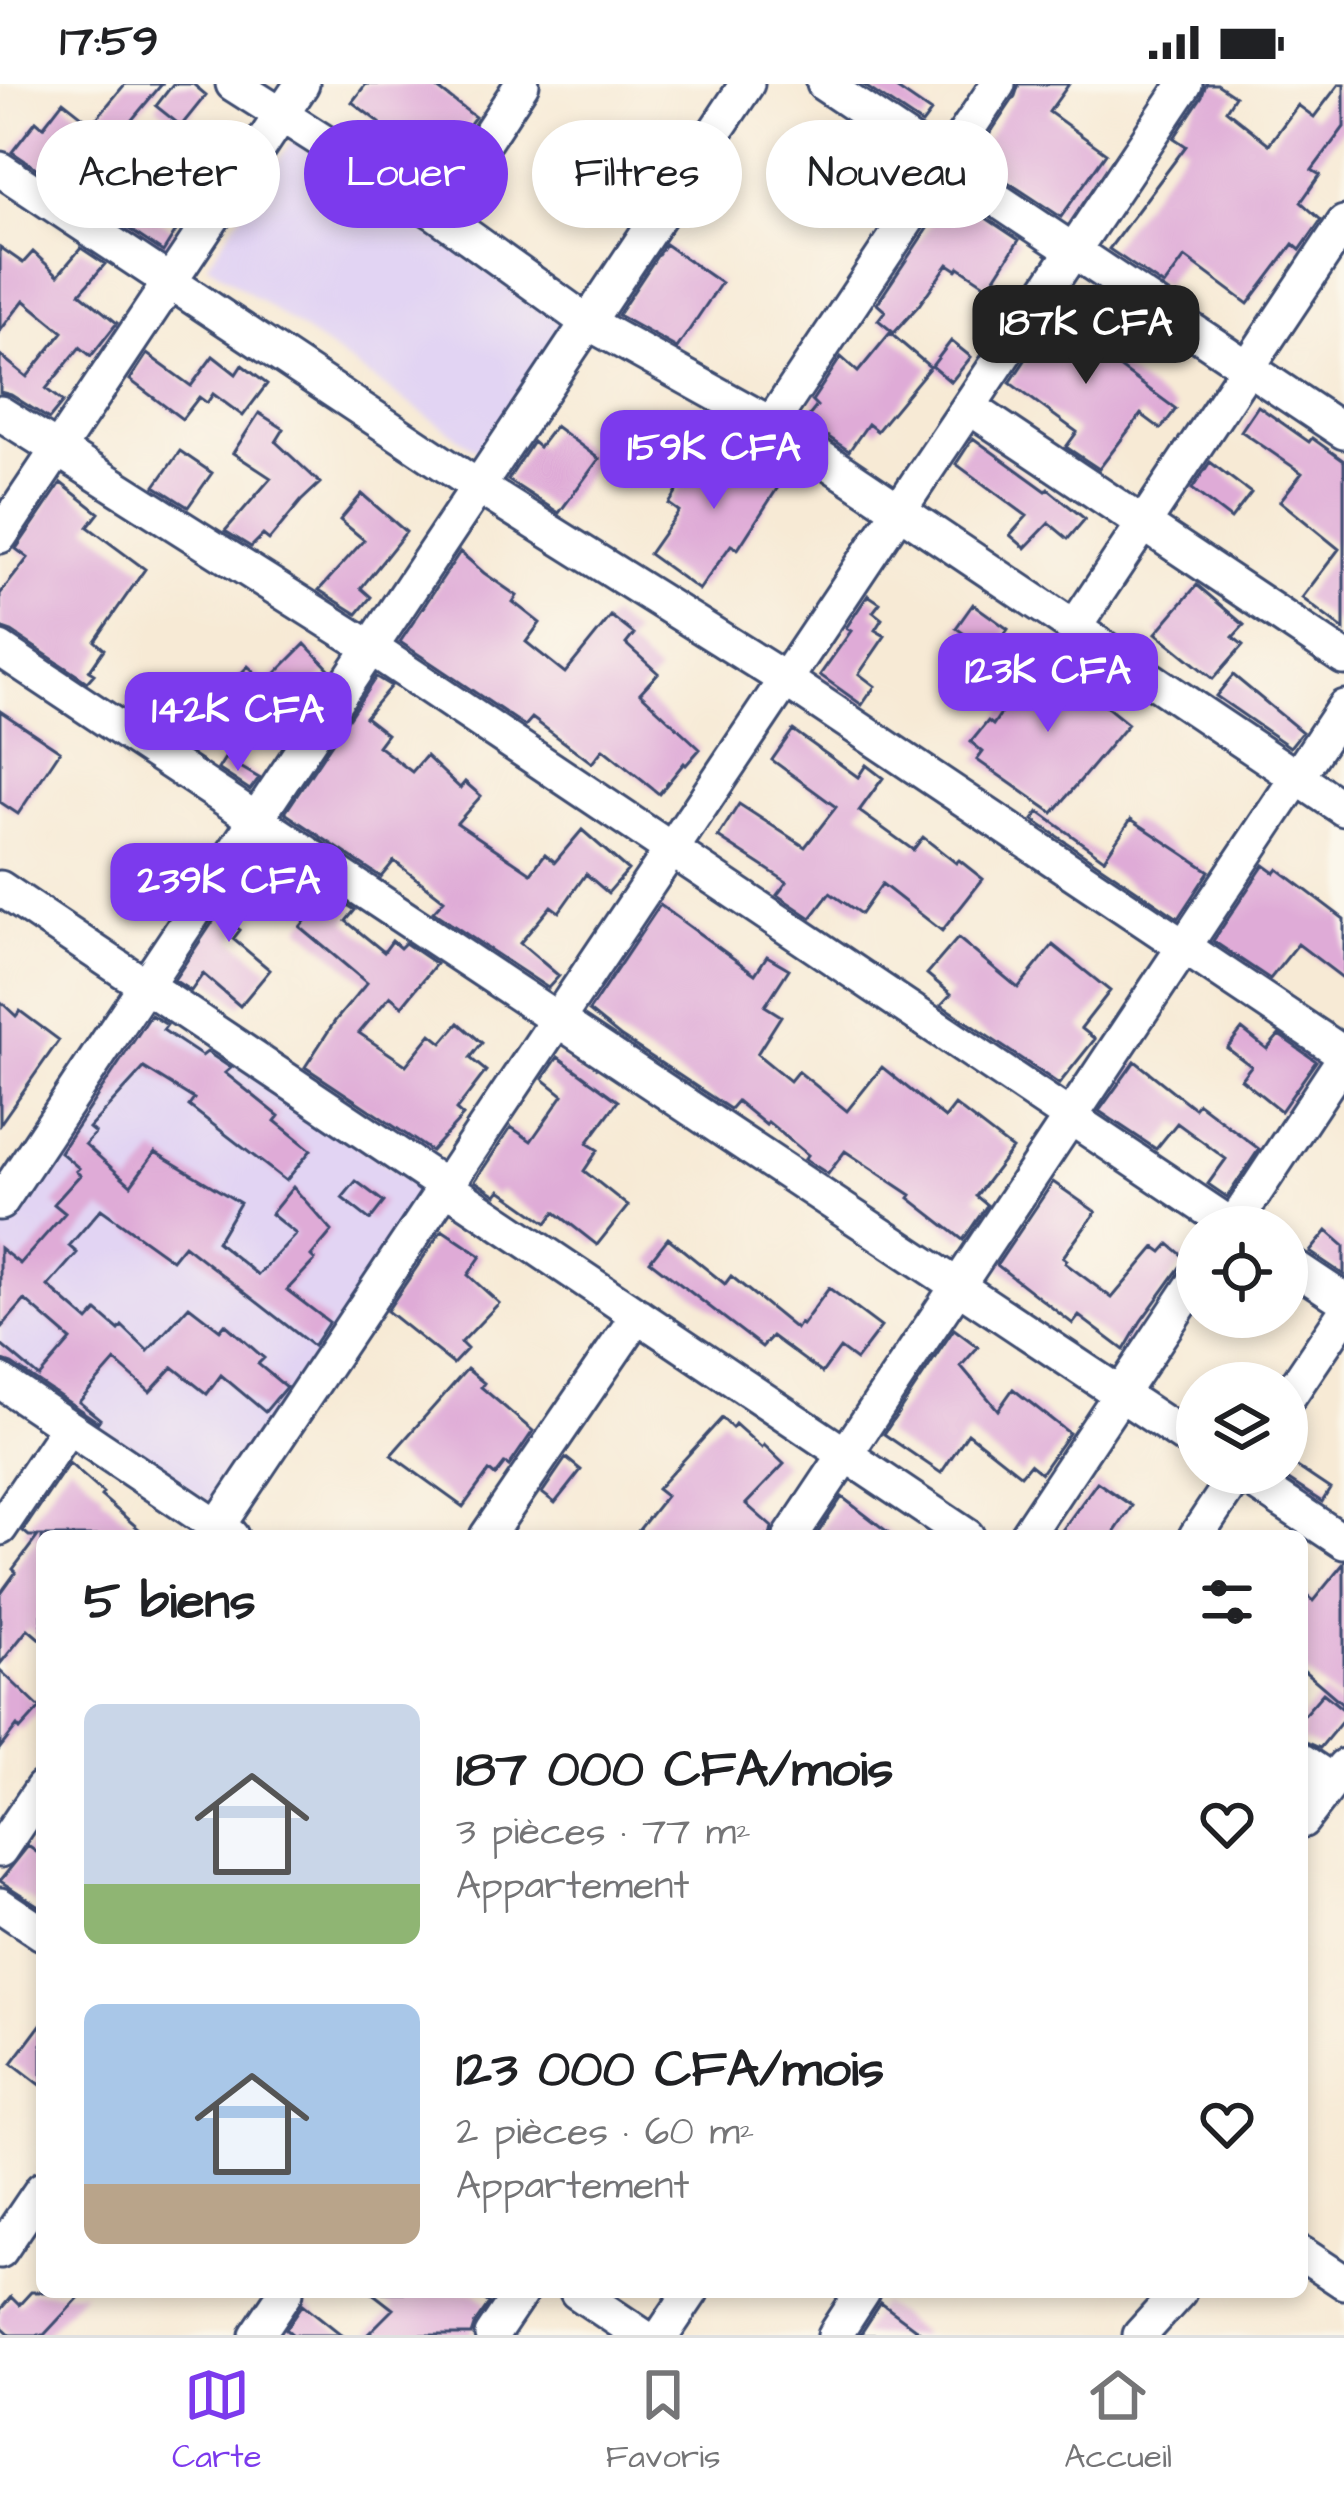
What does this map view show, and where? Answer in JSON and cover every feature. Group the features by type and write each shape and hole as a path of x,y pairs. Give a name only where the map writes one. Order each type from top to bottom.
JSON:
{"street":[{"path":"233,84 304,131"},
{"path":"0,536 302,84"},
{"path":"498,120 522,84"},
{"path":"0,1203 747,84"},
{"path":"824,84 878,120"},
{"path":"974,120 998,84"},
{"path":"222,1530 445,1186 1185,84"},
{"path":"0,170 477,486 786,680 1344,1056 1247,1206"},
{"path":"1008,207 1344,433"},
{"path":"1074,628 1344,223"},
{"path":"456,228 587,322 771,424 1344,808"},
{"path":"771,424 901,228"},
{"path":"969,406 1344,658"},
{"path":"0,413 371,648 1202,1206"},
{"path":"0,649 1176,1431"},
{"path":"795,1530 1344,707"},
{"path":"0,888 958,1530"},
{"path":"1308,1276 1344,1300"},
{"path":"1030,1530 1176,1310"},
{"path":"1308,1368 1344,1314"},
{"path":"491,1530 638,1316"},
{"path":"0,1382 216,1530"},
{"path":"0,1528 68,1427"},
{"path":"1200,1530 1225,1494"},
{"path":"1271,1494 1344,1542"},
{"path":"1308,1763 1338,1774 1308,1813"},
{"path":"0,1850 36,1797"},
{"path":"0,1905 36,1930"},
{"path":"0,2251 36,2198"},
{"path":"1308,2258 1344,2282"},
{"path":"257,2335 282,2298"},
{"path":"492,2335 517,2298"},
{"path":"586,2298 641,2335"},
{"path":"662,2335 687,2298"},
{"path":"835,2335 859,2298"},
{"path":"1140,2335 1174,2298"}],"shaded area":[{"path":"293,139 304,147 304,228 423,228 564,325 478,451 207,264 232,228 280,228 280,158"},
{"path":"150,1006 427,1191 216,1507 0,1363 0,1230"}],"building":[{"path":"125,84 162,84 132,120 95,120"},
{"path":"173,84 193,84 206,95 186,120 174,120 156,106"},
{"path":"366,84 432,84 475,117 376,120 352,102"},
{"path":"862,84 890,84 931,112 925,120 916,120"},
{"path":"1019,84 1069,84 1049,112 1106,153 1061,217 1008,182 1008,120 999,120"},
{"path":"1206,84 1217,84 1235,96 1226,110 1269,144 1298,105 1314,117 1339,84 1344,84 1344,127 1312,170 1320,175 1301,202 1321,220 1300,250 1293,244 1248,304 1185,257 1164,286 1109,249 1186,146 1174,138"},
{"path":"63,101 87,120 48,120"},
{"path":"36,121 36,168 12,152"},
{"path":"127,228 176,231 163,252"},
{"path":"927,228 1001,228 1019,240 989,287 948,264 894,333 878,320 885,311 877,304"},
{"path":"665,244 721,283 677,348 618,315"},
{"path":"0,247 23,263 33,252 58,275 81,248 105,264 80,293 117,323 91,356 80,347 46,389 63,402 49,419 0,392 0,355 27,377 63,332 24,300 0,331"},
{"path":"1064,302 1112,336 1100,353 1176,409 1161,429 1141,414 1099,469 1066,447 1077,432 1010,383"},
{"path":"890,333 930,367 877,431 868,424 849,451 805,421 817,406 812,401 841,357 858,372"},
{"path":"951,341 971,357 951,382 932,366"},
{"path":"147,354 191,386 213,356 236,374 242,365 267,384 243,416 213,394 207,403 199,397 182,419 130,380"},
{"path":"1258,406 1344,461 1344,630 1302,598 1339,549 1280,501 1302,473 1241,431"},
{"path":"259,413 284,429 276,442 320,483 269,540 263,535 251,547 225,531 271,478 233,453"},
{"path":"555,426 599,459 559,513 508,480 533,442 539,447"},
{"path":"713,436 782,481 738,549 731,545 699,590 649,554 679,511 669,504"},
{"path":"973,438 1085,519 1068,539 1049,523 1025,548 1010,535 1027,516 956,464"},
{"path":"180,451 212,473 188,507 155,486"},
{"path":"1210,462 1251,493 1231,519 1192,489"},
{"path":"61,483 99,513 88,527 145,569 95,641 104,649 87,682 0,628 0,594 28,558 16,549"},
{"path":"362,494 406,532 361,588 371,597 357,614 319,590 364,540 340,520"},
{"path":"460,552 517,596 513,602 540,623 526,642 565,673 611,616 634,634 626,644 658,673 640,693 700,749 659,794 603,749 592,763 532,718 525,726 400,642"},
{"path":"1197,585 1244,625 1233,637 1243,645 1213,679 1156,633"},
{"path":"868,595 880,603 873,612 882,619 875,630 885,636 859,674 875,686 862,705 820,675 851,631 846,628"},
{"path":"973,604 1008,629 991,653 956,628"},
{"path":"305,644 330,670 269,732 225,690 248,666 266,683"},
{"path":"1041,654 1083,687 1086,684 1128,724 1053,813 977,760 983,752 971,742 988,721 993,725"},
{"path":"1233,675 1302,732 1290,747 1216,696"},
{"path":"376,677 391,686 365,717 387,734 378,746 412,772 426,756 460,788 465,782 481,796 457,823 531,873 545,854 555,862 582,830 628,870 608,893 586,874 559,912 551,906 520,943 559,976 548,988 433,912 444,900 394,861 381,877 285,813"},
{"path":"0,711 60,751 18,814 0,802"},
{"path":"793,730 858,777 866,765 883,778 859,811 913,850 923,837 983,879 942,931 882,884 861,914 830,893 811,918 777,895 787,882 718,837 739,804 805,847 836,807 772,760"},
{"path":"225,758 259,778 250,790 218,769"},
{"path":"1039,812 1104,859 1131,819 1209,871 1178,918 1033,820"},
{"path":"255,859 276,877 231,923 240,930 233,939 270,970 240,1006 203,974 191,991 174,980"},
{"path":"1264,865 1275,873 1278,869 1344,919 1344,979 1298,944 1270,979 1213,941"},
{"path":"329,893 355,910 346,921 384,952 392,941 400,948 405,943 436,964 402,1006 390,996 359,1033 406,1065 431,1034 442,1043 459,1023 482,1043 470,1058 486,1071 456,1110 463,1116 431,1151 305,1067 367,983 300,927"},
{"path":"660,905 755,974 767,956 789,969 765,1006 781,1016 757,1054 790,1081 798,1071 847,1111 882,1067 945,1118 955,1105 1012,1149 976,1196 987,1205 963,1240 911,1195 845,1151 828,1174 805,1159 808,1155 768,1122 766,1125 737,1101 730,1109 589,1011"},
{"path":"958,938 1018,988 1053,945 1110,991 1081,1028 1095,1039 1059,1084 941,1005 951,994 927,974"},
{"path":"0,1001 16,1016 20,1011 59,1040 0,1124"},
{"path":"151,1015 167,1025 163,1030 202,1056 207,1052 231,1068 225,1073 279,1116 275,1121 311,1150 286,1181 189,1106 194,1099 144,1068 89,1128 95,1133 85,1144 131,1185 155,1152 240,1203 217,1242 258,1275 296,1234 271,1214 293,1187 332,1231 311,1256 315,1260 287,1290 329,1322 313,1346 184,1245 172,1260 101,1209 69,1246 77,1253 48,1286 88,1321 97,1311 119,1330 122,1326 148,1351 189,1306 220,1330 225,1324 264,1358 258,1364 286,1387 265,1412 221,1375 207,1394 173,1367 150,1392 115,1361 79,1402 98,1422 0,1360 0,1344 39,1377 71,1340 25,1300 0,1329 0,1248 20,1264 65,1213 54,1204 80,1175 79,1168 60,1152"},
{"path":"1242,1029 1267,1049 1279,1035 1316,1061 1281,1111 1241,1079 1251,1066 1227,1048"},
{"path":"558,1057 618,1101 587,1143 598,1150 584,1171 628,1206 597,1245 555,1212 547,1223 500,1190 496,1195 475,1181 511,1127 531,1141 563,1095 543,1079"},
{"path":"1135,1061 1194,1108 1198,1103 1259,1149 1227,1197 1208,1184 1226,1159 1177,1123 1156,1149 1099,1111"},
{"path":"356,1181 384,1202 370,1220 342,1198"},
{"path":"1053,1182 1096,1212 1063,1257 1065,1263 1112,1298 1155,1247 1162,1252 1169,1244 1176,1250 1176,1273 1124,1350 1079,1316 1073,1324 997,1265"},
{"path":"442,1230 481,1256 468,1275 499,1303 461,1343 467,1349 453,1364 387,1311"},
{"path":"1327,1231 1344,1246 1344,1275 1310,1252"},
{"path":"668,1238 725,1284 731,1276 796,1329 829,1288 881,1327 856,1360 840,1348 822,1373 772,1336 762,1347 650,1261"},
{"path":"954,1329 978,1347 961,1366 998,1410 1013,1389 1069,1433 1041,1473 1030,1464 1021,1475 968,1433 941,1473 884,1434"},
{"path":"467,1369 533,1431 509,1466 505,1463 495,1476 489,1471 463,1507 391,1455"},
{"path":"722,1418 784,1464 746,1504 771,1530 639,1530 666,1496 657,1489"},
{"path":"566,1458 581,1470 555,1503 542,1493"},
{"path":"69,1463 140,1530 36,1530 36,1536 23,1531"},
{"path":"1308,1474 1330,1489 1322,1502 1308,1493"},
{"path":"1097,1482 1132,1506 1116,1530 1062,1530"},
{"path":"842,1497 885,1530 820,1530"},
{"path":"36,1539 36,1636 28,1629 0,1664 0,1594 16,1572 13,1569"},
{"path":"1344,1563 1344,1705 1308,1674 1308,1597 1313,1601"},
{"path":"0,1670 36,1704 36,1712 20,1730 17,1726 0,1748"},
{"path":"1323,1693 1344,1710 1344,1719 1320,1748 1308,1743 1308,1710"},
{"path":"28,1846 36,1852 36,1904 0,1881"},
{"path":"36,2031 36,2081 12,2063"},
{"path":"31,2292 36,2292 36,2298 78,2298 44,2335 11,2335 0,2325 0,2310 11,2297 19,2305"},
{"path":"379,2298 483,2298 489,2303 471,2335 367,2335 393,2309"},
{"path":"881,2303 924,2335 860,2335"},
{"path":"303,2304 342,2335 293,2335 286,2329"}]}
